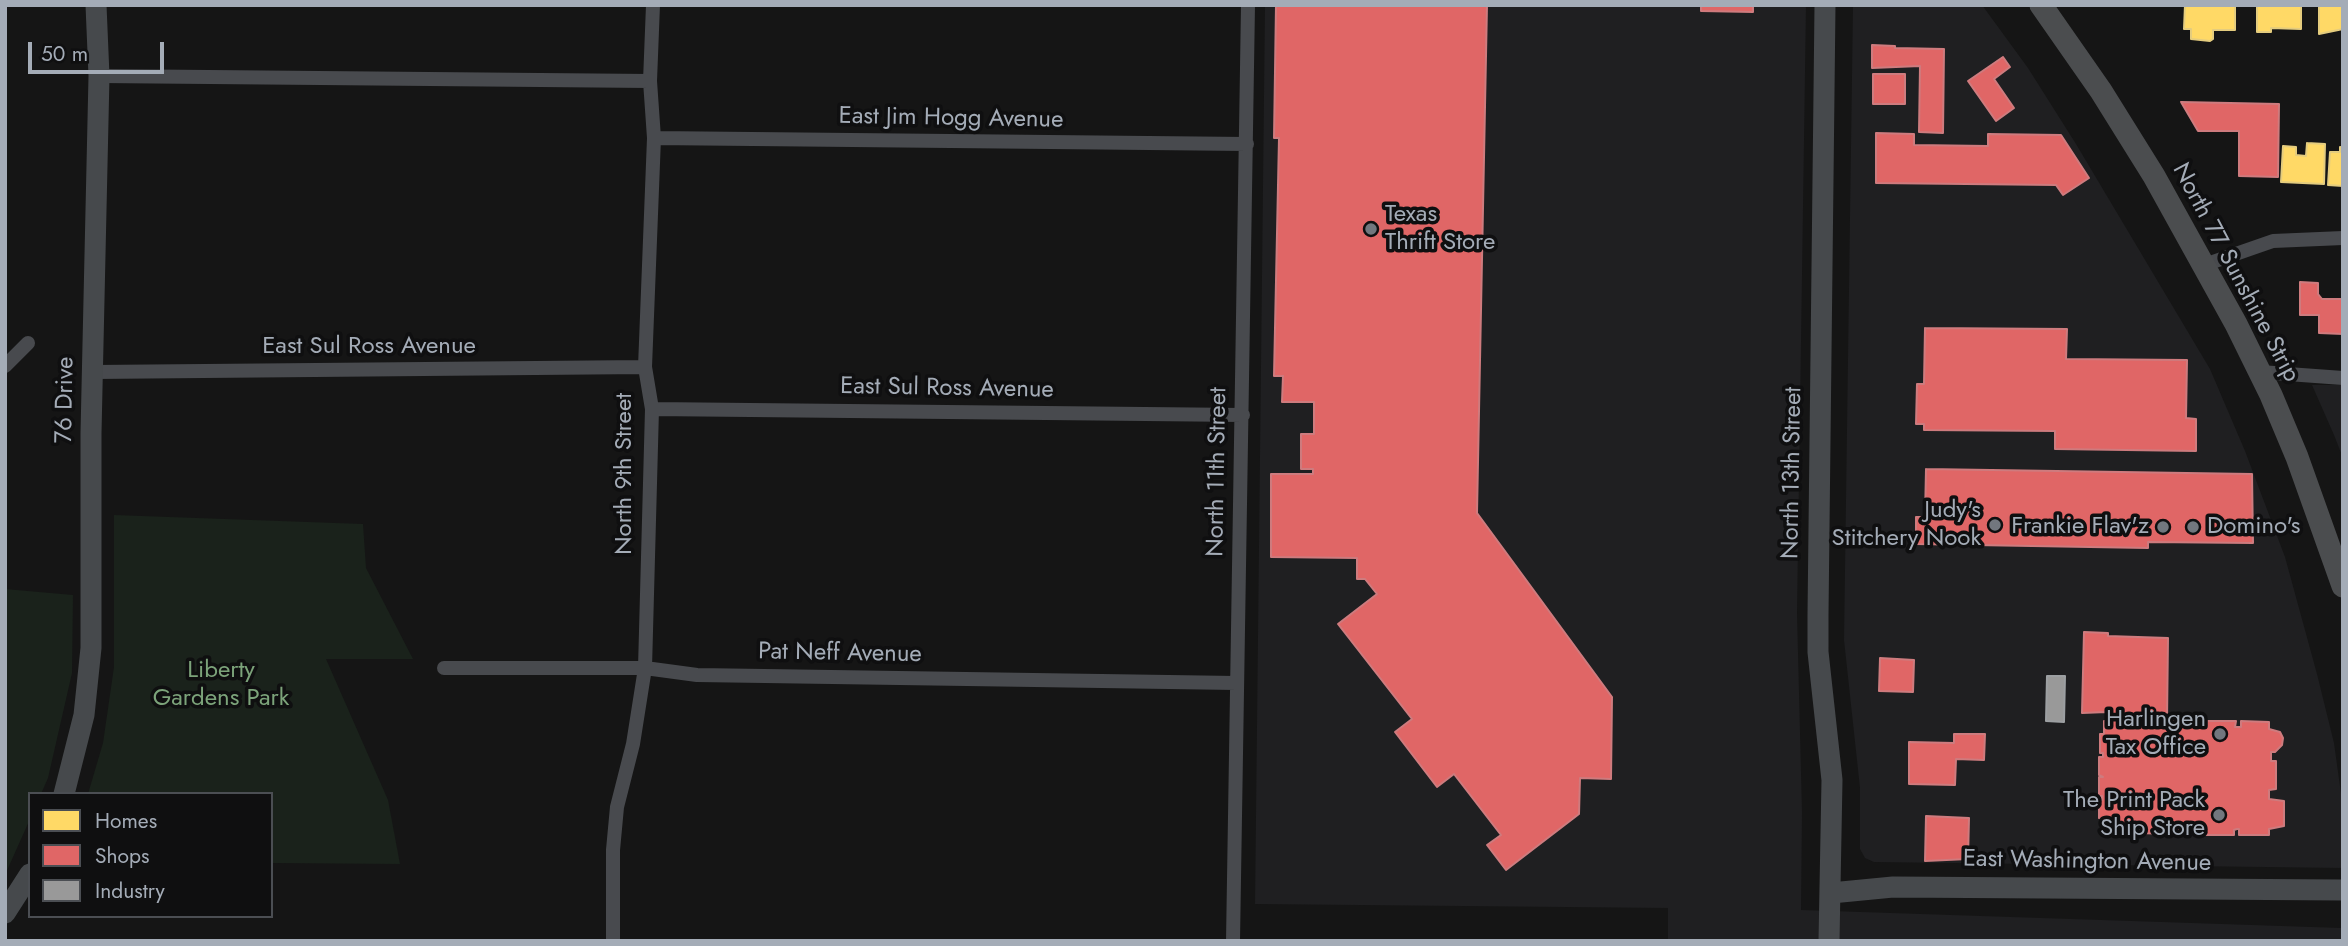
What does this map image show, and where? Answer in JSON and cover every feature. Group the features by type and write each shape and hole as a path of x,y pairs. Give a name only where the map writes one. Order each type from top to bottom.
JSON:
{"main road":[{"name":"North 77 Sunshine Strip","path":"2041,5 2101,91 2147,165 2204,265 2260,372 2297,457 2343,586"}],"street":[{"name":"76 Drive","path":"65,792 84,715 91,648 91,433 99,76 96,5"},
{"name":"North 9th Street","path":"613,941 613,850 617,807 633,744 645,668 652,409 645,368 654,138 650,81 653,5"},
{"name":"North 11th Street","path":"1233,941 1248,5"},
{"name":"North 13th Street","path":"1825,5 1818,627 1826,737 1832,779 1829,941"},
{"path":"99,76 650,81"},
{"name":"East Jim Hogg Avenue","path":"654,138 1247,144"},
{"path":"2204,265 2273,241 2343,238"},
{"path":"5,366 28,343"},
{"name":"East Sul Ross Avenue","path":"93,372 645,368"},
{"path":"2260,372 2343,378"},
{"name":"East Sul Ross Avenue","path":"652,409 1243,415"},
{"name":"Pat Neff Avenue","path":"444,667 645,668 696,675 1236,683"},
{"path":"5,913 28,877"},
{"name":"East Washington Avenue","path":"1831,893 1894,887 2343,890"}],"shaded area":[{"path":"1265,5 1806,5 1797,613 1802,812 1801,910 2342,928 2343,941 1668,941 1668,908 1255,904"},
{"path":"1853,5 1982,5 2028,68 2076,144 2210,369 2245,451 2285,557 2317,674 2334,743 2343,808 2343,868 1874,862 1865,858 1860,849 1860,788 1844,640"},
{"path":"2312,385 2343,385 2343,458 2334,435"}],"green space":[{"name":"Liberty Gardens Park","path":"114,515 363,524 366,568 413,659 326,659 388,800 400,864 273,863 273,792 89,792 103,743 114,667"},
{"path":"5,589 73,595 72,673 48,778 42,792 28,792 28,823 5,875"}],"building: Homes":[{"path":"2185,5 2235,5 2235,30 2213,30 2213,39 2210,41 2191,39 2191,29 2184,29"},
{"path":"2257,5 2301,5 2301,29 2271,28 2271,32 2257,32"},
{"path":"2319,5 2343,5 2343,29 2319,34"},
{"path":"2307,143 2325,144 2324,184 2281,182 2283,146 2296,147 2296,155 2306,156"},
{"path":"2340,147 2343,148 2343,186 2328,185 2330,152 2340,152"}],"building: Shops":[{"path":"1276,5 1487,5 1477,513 1612,697 1611,779 1580,778 1579,814 1506,870 1487,845 1501,835 1454,774 1437,787 1395,732 1412,719 1338,624 1377,594 1365,579 1357,579 1357,558 1271,557 1271,474 1313,474 1313,469 1301,469 1301,434 1314,434 1314,402 1282,402 1283,376 1274,376 1279,138 1274,138"},
{"path":"1701,5 1753,5 1753,12 1701,11"},
{"path":"1872,45 1944,49 1943,133 1919,132 1920,66 1872,68"},
{"path":"2003,57 2010,67 1994,79 2014,108 1996,121 1968,81"},
{"path":"1873,74 1905,74 1905,104 1873,104"},
{"path":"2181,102 2279,104 2278,177 2239,176 2239,131 2198,131"},
{"path":"1876,133 1914,134 1914,145 1988,146 1988,134 2061,135 2089,178 2063,195 2056,185 1876,183"},
{"path":"2300,282 2318,283 2318,294 2322,299 2343,299 2343,334 2319,333 2319,315 2300,315"},
{"path":"1925,328 2067,329 2066,359 2187,360 2186,418 2196,419 2196,451 2055,449 2055,431 1924,430 1924,424 1916,424 1917,384 1924,384"},
{"path":"1926,469 2252,474 2253,543 2148,542 2148,548 1916,544 1916,517 1925,517"},
{"path":"2084,632 2108,633 2108,636 2168,638 2169,726 2174,726 2174,721 2201,721 2201,727 2207,727 2207,721 2236,721 2235,727 2241,727 2241,721 2269,722 2269,729 2280,732 2282,745 2275,752 2271,752 2271,761 2276,761 2276,789 2269,790 2269,799 2284,801 2284,826 2269,829 2269,835 2239,835 2239,829 2234,830 2234,835 2206,835 2206,829 2201,829 2201,834 2173,834 2173,828 2167,828 2167,834 2140,833 2140,828 2134,828 2134,834 2107,833 2107,828 2103,828 2103,819 2099,818 2099,800 2102,800 2102,796 2099,796 2099,777 2103,777 2099,775 2099,757 2103,757 2103,753 2100,753 2100,734 2104,734 2107,712 2082,713"},
{"path":"1880,658 1914,660 1913,692 1879,691"},
{"path":"1954,734 1985,734 1984,760 1956,759 1955,785 1909,784 1909,742 1954,743"},
{"path":"1926,816 1969,818 1968,859 1925,861"}],"building: Industry":[{"path":"2047,676 2065,676 2064,722 2046,721"}],"place":[{"name":"Texas Thrift Store","path":"1371,229"},
{"name":"Judy's Stitchery Nook","path":"1995,525"},
{"name":"Frankie Flav'z","path":"2163,527"},
{"name":"Domino's","path":"2193,527"},
{"name":"Harlingen Tax Office","path":"2220,734"},
{"name":"The Print Pack Ship Store","path":"2219,815"}]}
